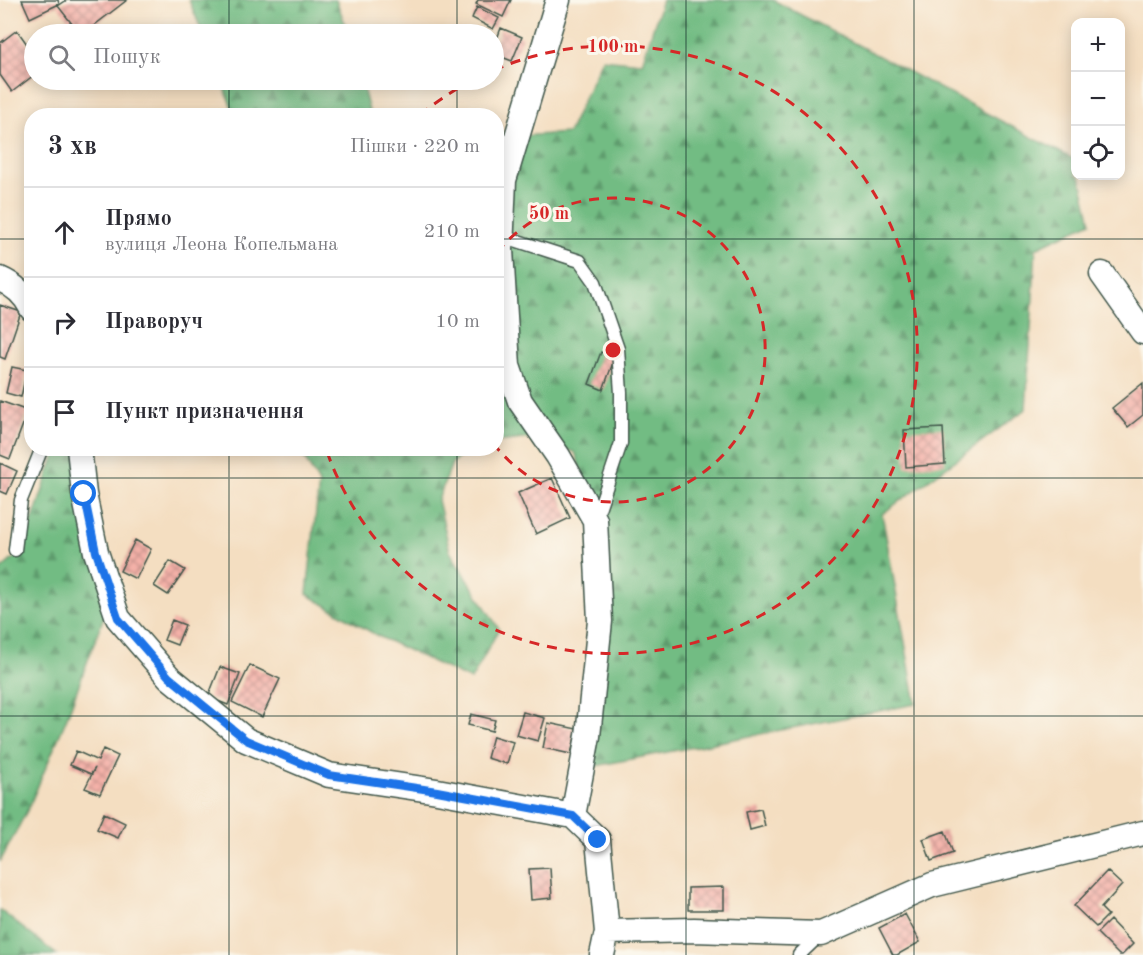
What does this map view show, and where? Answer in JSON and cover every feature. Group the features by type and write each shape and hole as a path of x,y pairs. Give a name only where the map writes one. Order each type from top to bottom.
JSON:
{"street":[{"path":"504,180 558,0"},
{"path":"1102,274 1143,332"},
{"path":"0,279 24,296"},
{"path":"504,300 508,366 520,401 558,456 595,520 600,621 588,736 573,816"},
{"path":"80,456 84,494 96,552 118,618 169,677 246,740 329,775 437,791 573,816 598,840 605,944 694,930 821,934 932,885 1143,833"}],"lane":[{"path":"504,237 579,261 595,282 618,350 621,443 595,520"},
{"path":"15,550 21,500 39,456"},
{"path":"799,955 821,934"}],"green space":[{"path":"189,0 336,0 345,24 199,24"},
{"path":"662,0 773,0 1071,158 1071,180 1081,180 1091,222 1036,248 1026,409 882,514 916,704 595,766 607,544 575,452 532,438 504,441 504,137 568,133 602,59 642,63"},
{"path":"225,90 364,90 368,108 232,108"},
{"path":"55,456 77,456 107,608 66,720 29,807 0,862 0,570 22,551"},
{"path":"303,456 462,456 452,463 438,500 450,552 499,629 471,680 376,635 307,594 319,483"},
{"path":"0,910 57,955 0,955"}],"building":[{"path":"22,0 58,0 59,4 30,18"},
{"path":"67,0 127,0 96,24 72,24 58,6"},
{"path":"478,0 511,0 503,17 476,4"},
{"path":"477,7 499,18 496,24 483,24 472,18"},
{"path":"504,29 522,37 512,61 504,58"},
{"path":"17,30 24,40 24,83 12,92 0,75 0,43"},
{"path":"0,305 21,312 5,359 0,357"},
{"path":"601,352 615,357 603,390 589,384"},
{"path":"12,367 24,369 21,397 6,393"},
{"path":"1143,383 1143,415 1128,427 1112,408"},
{"path":"0,401 24,410 24,422 10,459 0,455"},
{"path":"943,428 945,464 906,467 904,430"},
{"path":"0,463 17,471 7,494 0,491"},
{"path":"552,478 570,518 536,534 518,493"},
{"path":"135,540 151,549 136,579 120,571"},
{"path":"170,561 185,570 168,595 154,586"},
{"path":"172,620 185,625 177,645 164,640"},
{"path":"250,665 280,679 262,717 232,702"},
{"path":"220,667 240,674 228,705 208,697"},
{"path":"523,712 545,718 538,741 516,735"},
{"path":"471,714 495,720 492,731 468,725"},
{"path":"548,723 577,729 571,754 543,748"},
{"path":"493,736 513,742 507,764 487,758"},
{"path":"103,749 118,756 100,794 85,788 95,768 91,774 70,765 76,751 98,761"},
{"path":"761,809 765,826 750,830 746,812"},
{"path":"104,813 125,823 118,838 97,829"},
{"path":"945,831 953,853 931,861 923,839"},
{"path":"550,868 552,898 531,900 529,869"},
{"path":"1107,871 1122,885 1101,908 1108,915 1096,927 1074,906"},
{"path":"724,887 724,910 688,910 688,888"},
{"path":"905,914 920,942 893,955 879,928"},
{"path":"1110,920 1133,944 1122,955 1119,955 1097,933"}],"route":[{"path":"84,494 96,552 118,618 169,677 246,740 329,775 437,791 573,816 598,840"}]}
